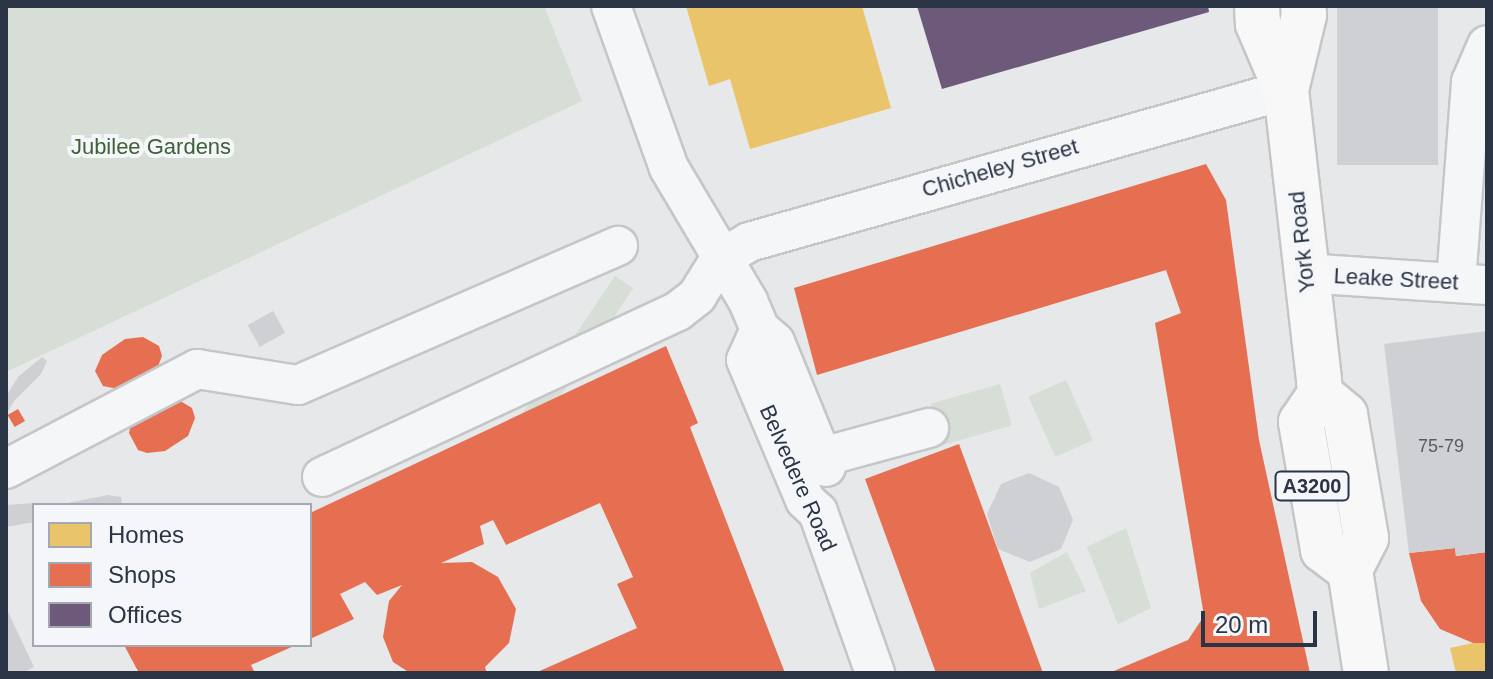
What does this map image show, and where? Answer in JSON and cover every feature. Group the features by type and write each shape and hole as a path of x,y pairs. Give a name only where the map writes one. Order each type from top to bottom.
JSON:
{"main road":[{"name":"York Road","path":"1257,6 1258,24 1286,90"},
{"name":"York Road","path":"1303,6 1286,90 1304,273 1320,394 1345,415 1365,529 1366,538 1350,570 1366,673"}],"street":[{"name":"Belvedere Road","path":"611,6 669,168 720,259 748,301 760,329 775,342 824,462 929,428"},
{"path":"1472,283 1471,82 1487,45"},
{"name":"Chicheley Street","path":"720,259 749,242 782,230 1286,90"},
{"path":"6,469 197,369 298,385 618,246"},
{"path":"322,477 678,311 697,296 720,259"},
{"name":"Leake Street","path":"1304,273 1472,283"},
{"name":"Belvedere Road","path":"760,329 746,360 805,500 818,512 875,673"}],"green space":[{"name":"Jubilee Gardens","path":"6,6 544,6 582,101 6,372"},
{"path":"615,276 633,288 493,496 475,483"},
{"path":"1066,380 1093,440 1055,457 1029,397"},
{"path":"1000,384 1012,425 943,445 931,404"},
{"path":"1126,528 1151,608 1118,624 1087,547"},
{"path":"1067,552 1086,591 1039,609 1030,573"}],"building: Homes":[{"path":"686,6 862,6 891,108 750,149 730,79 709,86"},
{"path":"1487,643 1487,673 1456,673 1450,648"}],"building: Shops":[{"path":"1206,164 1226,200 1259,440 1310,673 1109,673 1188,640 1204,616 1155,323 1181,313 1166,270 817,375 794,288"},
{"path":"143,337 159,346 162,356 155,374 123,390 103,386 95,371 102,355 125,339"},
{"path":"666,346 698,423 690,427 785,673 535,673 637,628 617,584 633,577 600,503 506,545 493,520 480,526 484,544 441,563 472,562 498,577 516,609 509,643 485,667 487,673 410,673 393,662 383,637 389,601 402,585 377,595 365,582 340,594 354,619 312,638 312,512"},
{"path":"177,399 192,408 195,418 188,436 165,451 147,453 138,450 129,433 131,424"},
{"path":"18,409 25,421 15,427 8,415"},
{"path":"959,444 1043,673 936,673 865,479"},
{"path":"1455,548 1456,556 1487,552 1487,643 1473,643 1440,629 1421,601 1409,553"},
{"path":"125,647 292,647 251,665 255,673 139,673"}],"building: Offices":[{"path":"917,6 1208,6 1209,12 942,89"}],"building: Other":[{"path":"1337,6 1438,6 1438,165 1337,165"},
{"path":"273,311 285,333 260,347 248,325"},
{"path":"1487,331 1487,552 1456,556 1455,548 1409,553 1384,344"},
{"path":"42,357 47,361 41,374 14,401 6,415 6,396 18,377"},
{"path":"1029,473 1059,487 1073,520 1061,549 1030,562 998,549 987,514 1001,484"},
{"path":"108,495 121,497 122,503 67,503"},
{"path":"32,503 32,522 6,527 6,505"},
{"path":"8,612 34,667 23,673 6,673"}]}
